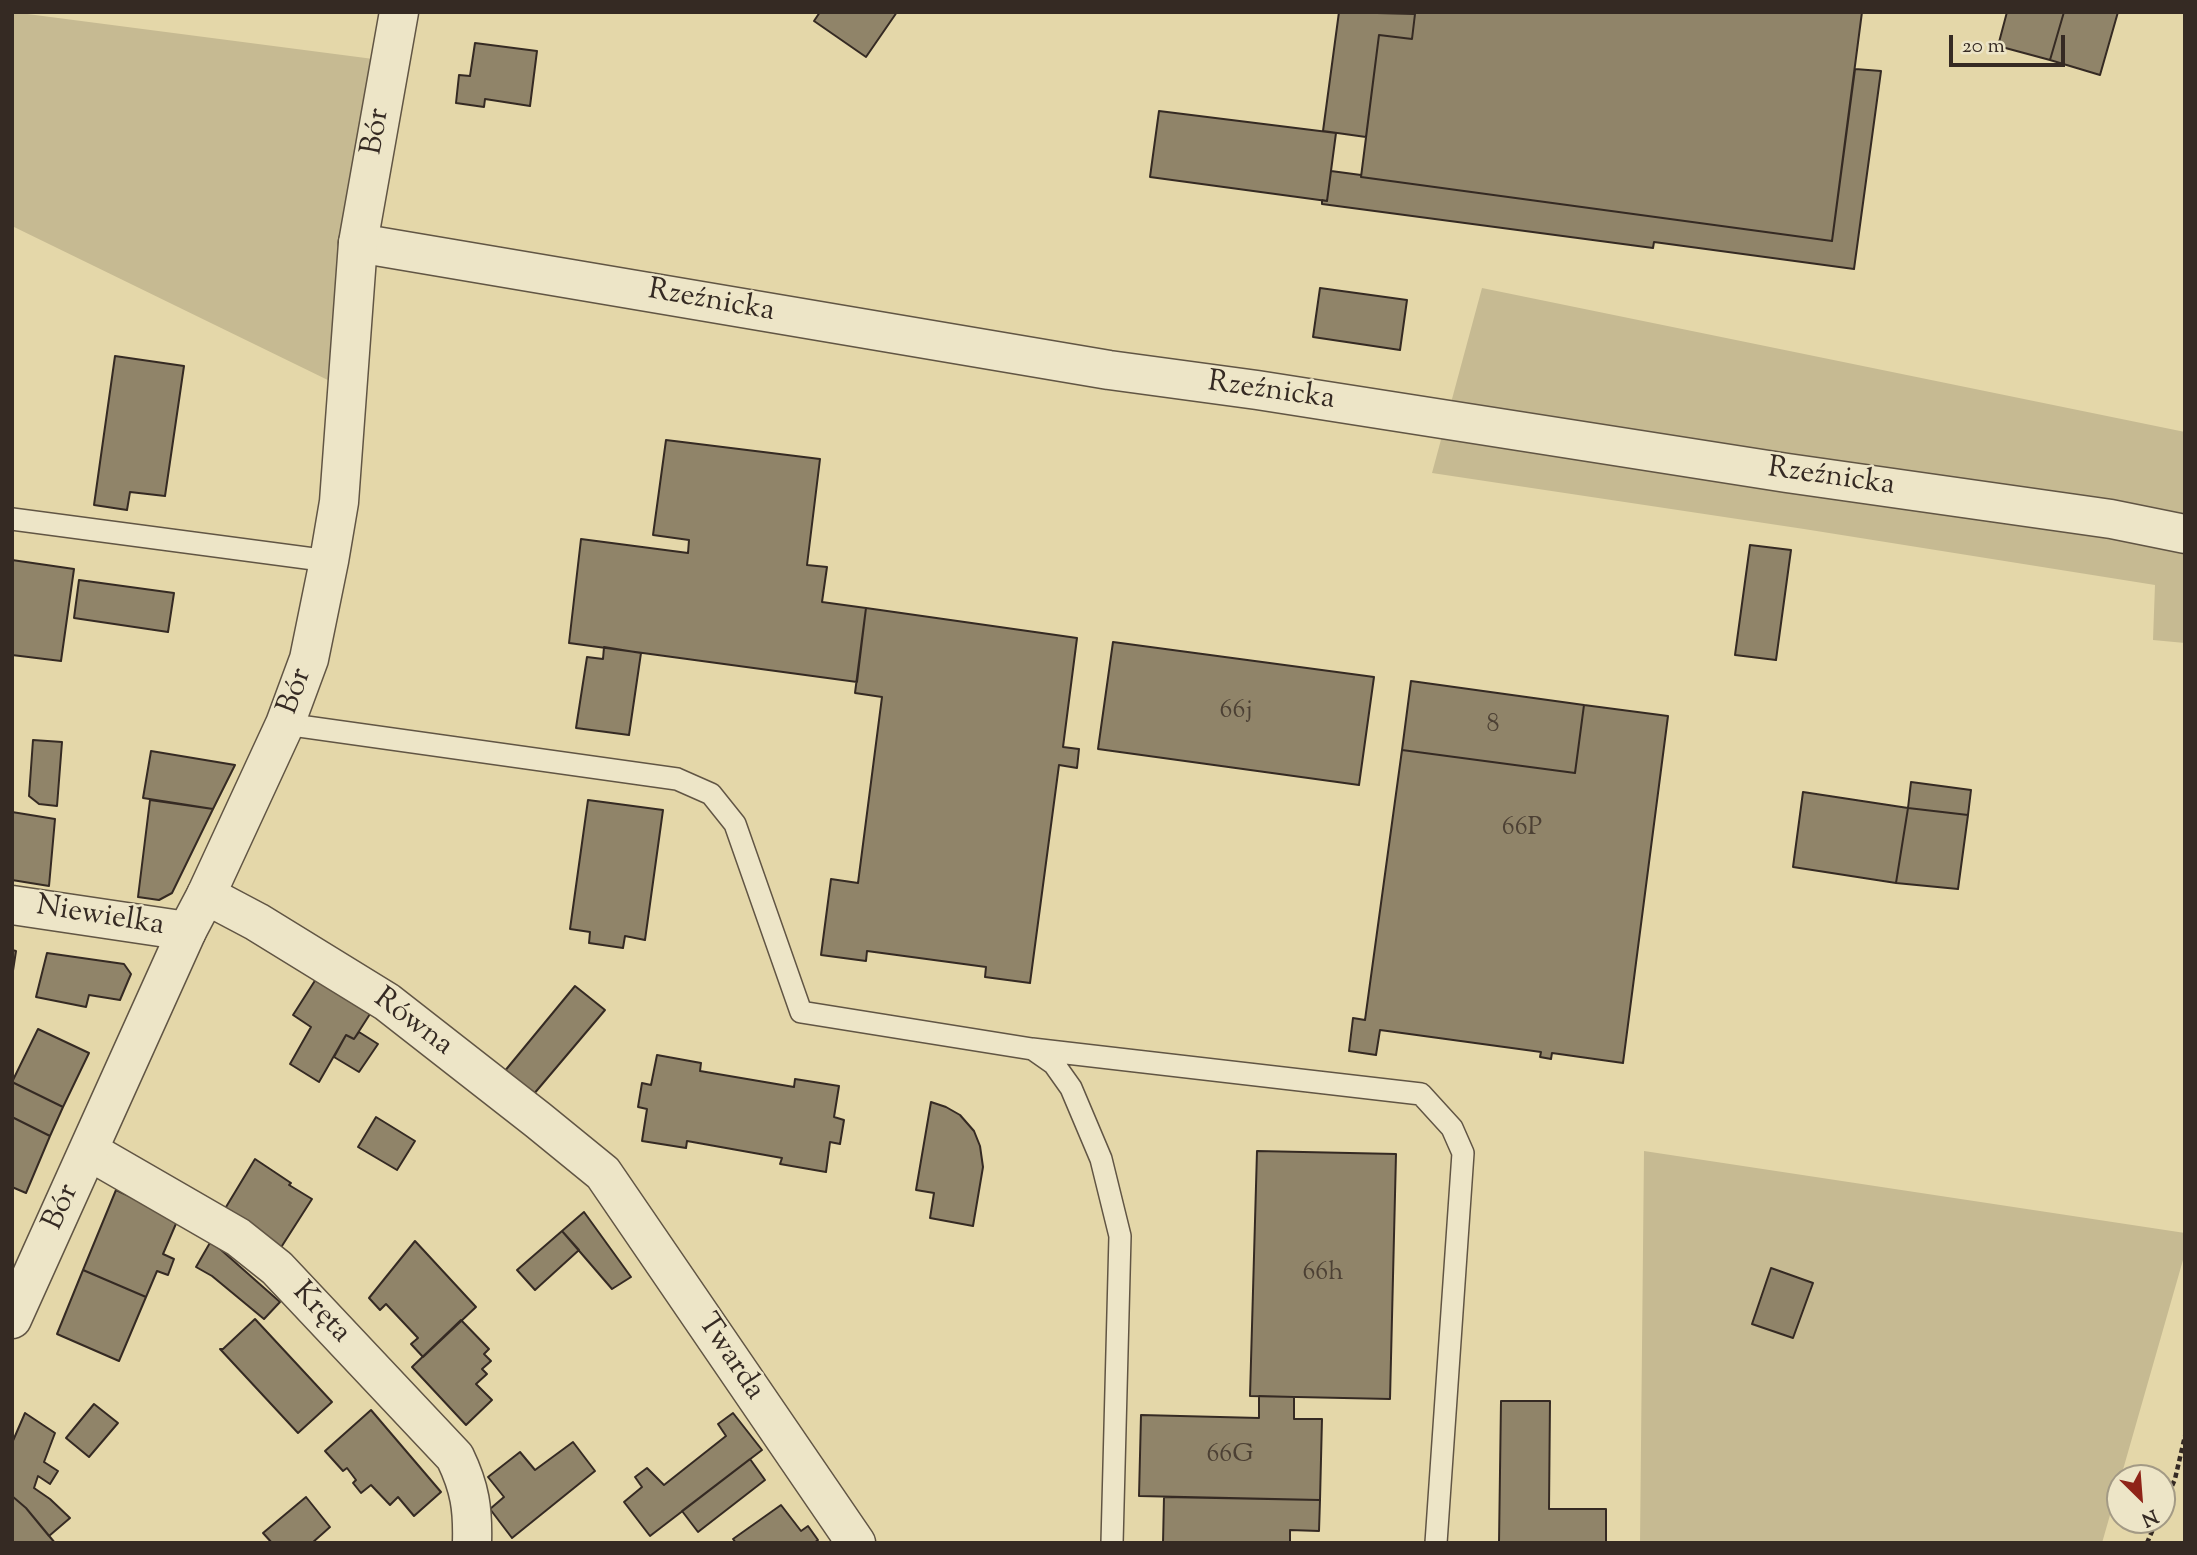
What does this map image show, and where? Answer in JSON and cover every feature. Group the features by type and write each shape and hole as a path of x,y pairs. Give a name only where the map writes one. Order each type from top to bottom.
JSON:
{"street":[{"name":"Bór","path":"12,1319 187,931 285,724 309,659 339,502 358,243 400,12"},
{"name":"Rzeźnicka","path":"358,243 1109,370 1257,390 1787,473 2111,519 2185,534"},
{"name":"Równa","path":"206,895 257,922 387,1002 603,1173"},
{"name":"Niewielka","path":"12,905 187,931"},
{"name":"Kręta","path":"89,1151 238,1237 277,1268 455,1457 466,1480 472,1510 472,1543"},
{"name":"Twarda","path":"603,1173 856,1543"}],"lane":[{"path":"12,500 19,520 329,561"},
{"path":"285,724 677,779 711,794 735,824 801,1012 1032,1049 1421,1094 1452,1128 1463,1153 1436,1543"},
{"path":"1032,1049 1054,1064 1071,1088 1101,1159 1120,1236 1112,1543"}],"path":[{"path":"2176,1475 2185,1436"}],"shaded area":[{"path":"12,12 381,60 336,384 12,226"},
{"path":"1482,288 2185,432 2185,643 2153,640 2155,585 1432,473"},
{"path":"1644,1151 2185,1233 2185,1253 2125,1464 2106,1464 2106,1529 2102,1543 1640,1543"}],"building":[{"path":"820,12 897,12 866,57 814,21"},
{"path":"1339,12 1415,14 1412,39 1379,35 1366,137 1323,131"},
{"path":"1402,12 1862,12 1832,241 1361,177 1379,35 1412,39 1415,14"},
{"path":"2007,12 2064,12 2050,60 1998,46"},
{"path":"2064,12 2118,12 2100,75 2050,60"},
{"path":"475,43 537,51 530,106 485,99 484,107 456,103 459,75 470,76"},
{"path":"1855,69 1881,71 1854,269 1654,242 1653,248 1322,204 1322,200 1327,201 1331,171 1832,241"},
{"path":"1159,111 1336,133 1327,201 1150,177"},
{"path":"1320,288 1407,300 1400,350 1313,337"},
{"path":"115,356 184,366 165,496 130,492 127,510 94,505"},
{"path":"666,440 820,459 807,565 827,567 822,602 866,608 857,682 569,643 581,539 688,553 689,540 653,535"},
{"path":"1750,545 1791,550 1776,660 1735,655"},
{"path":"12,560 74,569 61,661 12,655"},
{"path":"79,580 174,593 168,632 74,618"},
{"path":"866,608 1077,638 1063,747 1079,749 1077,768 1059,765 1030,983 985,977 986,967 867,951 866,961 821,955 831,879 858,883 882,697 855,693"},
{"path":"1113,642 1374,677 1359,785 1098,749"},
{"path":"604,647 641,653 629,735 576,728 587,657 603,659"},
{"path":"1411,681 1584,705 1575,773 1402,750"},
{"path":"1584,705 1668,716 1623,1063 1552,1053 1551,1059 1540,1057 1541,1052 1380,1030 1376,1055 1349,1051 1353,1018 1365,1020 1402,750 1575,773"},
{"path":"33,740 62,742 57,806 39,804 29,796"},
{"path":"151,751 235,765 213,809 143,798"},
{"path":"1911,782 1971,790 1968,815 1908,808"},
{"path":"1803,792 1908,808 1896,883 1793,867"},
{"path":"150,800 213,809 172,893 159,900 138,897"},
{"path":"588,800 663,810 645,940 625,936 623,948 589,943 590,932 570,929"},
{"path":"1908,808 1968,815 1958,889 1896,883"},
{"path":"12,812 55,819 49,886 12,880"},
{"path":"12,950 16,951 12,977"},
{"path":"47,953 124,964 131,974 120,1000 89,995 86,1007 36,997"},
{"path":"316,979 370,1014 354,1039 346,1035 319,1082 290,1064 311,1027 293,1015"},
{"path":"575,986 605,1010 533,1095 504,1072"},
{"path":"38,1029 89,1053 63,1107 12,1082"},
{"path":"359,1032 378,1044 359,1072 334,1057 346,1035 354,1039"},
{"path":"657,1055 701,1063 700,1071 794,1087 795,1079 839,1086 834,1117 844,1120 840,1144 830,1142 826,1172 780,1164 782,1158 687,1141 686,1148 642,1141 647,1109 638,1107 642,1083 651,1085"},
{"path":"12,1082 63,1107 50,1136 12,1117"},
{"path":"931,1102 960,1115 974,1131 980,1146 983,1167 973,1226 930,1218 934,1193 916,1190"},
{"path":"12,1117 50,1136 26,1193 12,1187"},
{"path":"376,1117 415,1141 397,1170 358,1147"},
{"path":"1257,1151 1396,1154 1390,1399 1250,1396"},
{"path":"255,1159 312,1199 280,1249 223,1212"},
{"path":"116,1190 178,1219 163,1254 174,1259 168,1275 157,1271 146,1297 83,1270"},
{"path":"584,1212 631,1277 612,1289 562,1231"},
{"path":"562,1231 579,1250 535,1290 517,1270"},
{"path":"211,1241 280,1302 264,1319 212,1276 196,1267"},
{"path":"415,1241 476,1307 423,1357 411,1344 418,1338 386,1304 380,1310 369,1298"},
{"path":"1771,1268 1813,1283 1793,1338 1752,1324"},
{"path":"83,1270 146,1297 119,1361 57,1334"},
{"path":"255,1319 332,1402 298,1433 220,1349"},
{"path":"461,1320 489,1349 484,1354 491,1361 482,1369 487,1374 476,1384 492,1400 466,1425 412,1367"},
{"path":"1259,1396 1294,1397 1294,1419 1322,1419 1320,1500 1139,1496 1141,1415 1259,1418"},
{"path":"1501,1401 1550,1401 1549,1509 1606,1509 1606,1543 1499,1543"},
{"path":"94,1404 118,1423 89,1457 66,1438"},
{"path":"371,1410 441,1492 414,1516 398,1497 390,1505 371,1485 361,1493 347,1468 343,1471 325,1451"},
{"path":"25,1413 55,1433 44,1462 58,1471 50,1484 38,1476 34,1488 70,1518 49,1536 26,1508 12,1496 12,1443"},
{"path":"733,1413 762,1450 650,1536 624,1502 642,1487 635,1477 647,1468 664,1485 726,1436 718,1424"},
{"path":"573,1442 595,1471 512,1538 490,1509 504,1497 488,1477 520,1452 535,1470"},
{"path":"750,1459 765,1480 698,1532 682,1511"},
{"path":"12,1496 26,1508 55,1543 12,1543"},
{"path":"306,1497 330,1527 312,1543 272,1543 263,1533"},
{"path":"1164,1497 1320,1500 1319,1531 1290,1530 1290,1543 1163,1543"},
{"path":"781,1505 801,1531 808,1526 818,1540 814,1543 736,1543 733,1539"}]}
